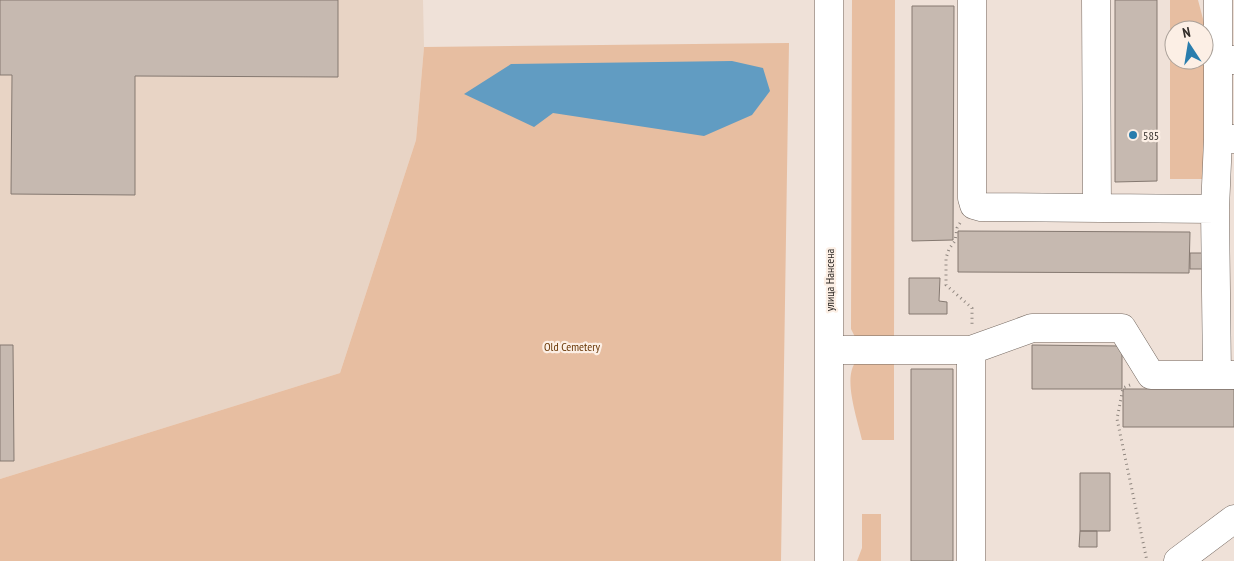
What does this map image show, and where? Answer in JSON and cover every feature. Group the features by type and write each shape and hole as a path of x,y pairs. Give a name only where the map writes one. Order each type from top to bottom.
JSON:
{"street":[{"name":"улица Нансена","path":"828,0 829,561"},
{"path":"972,0 972,198 974,205 981,207 1215,209"},
{"path":"1096,0 1098,208"},
{"path":"829,350 971,350 1032,328 1122,328 1151,374 1226,375 1215,209 1226,139 1226,60 1218,0"},
{"path":"971,350 971,561"},
{"path":"1178,561 1234,519"}],"path":[{"path":"971,350 972,308 946,285 946,258 954,241 957,228 974,205"},
{"path":"1146,561 1117,420 1123,388 1151,374"}],"shaded area":[{"path":"0,0 423,0 424,47 416,140 340,373 0,479"}],"green space":[{"path":"852,0 895,0 894,341 855,337 851,329"},
{"path":"1170,0 1198,0 1203,20 1170,20"},
{"name":"Old Cemetery","path":"789,43 781,561 0,561 0,479 340,373 416,140 424,47"},
{"path":"1170,70 1211,70 1203,179 1170,179"},
{"path":"894,360 894,440 862,440 852,401 850,380 852,370 855,363"},
{"path":"862,514 881,514 881,561 857,561 862,548"}],"water":[{"path":"732,61 763,68 770,91 752,115 704,136 553,113 534,127 464,94 511,64"}],"building":[{"path":"0,0 338,0 338,77 135,76 135,195 11,194 12,75 0,75"},
{"path":"1115,0 1157,0 1157,181 1115,182"},
{"path":"912,6 954,6 953,240 912,241"},
{"path":"958,231 1190,232 1189,273 958,272"},
{"path":"1190,253 1206,253 1206,269 1190,269"},
{"path":"909,278 940,278 939,301 947,302 947,314 909,314"},
{"path":"0,345 13,345 14,461 0,461"},
{"path":"1032,345 1122,346 1122,389 1032,389"},
{"path":"911,369 953,369 953,561 911,561"},
{"path":"1123,389 1234,389 1234,427 1123,427"},
{"path":"1080,473 1110,473 1110,531 1080,531"},
{"path":"1080,531 1097,531 1097,547 1079,547"}],"place":[{"name":"585","path":"1133,135"}]}
